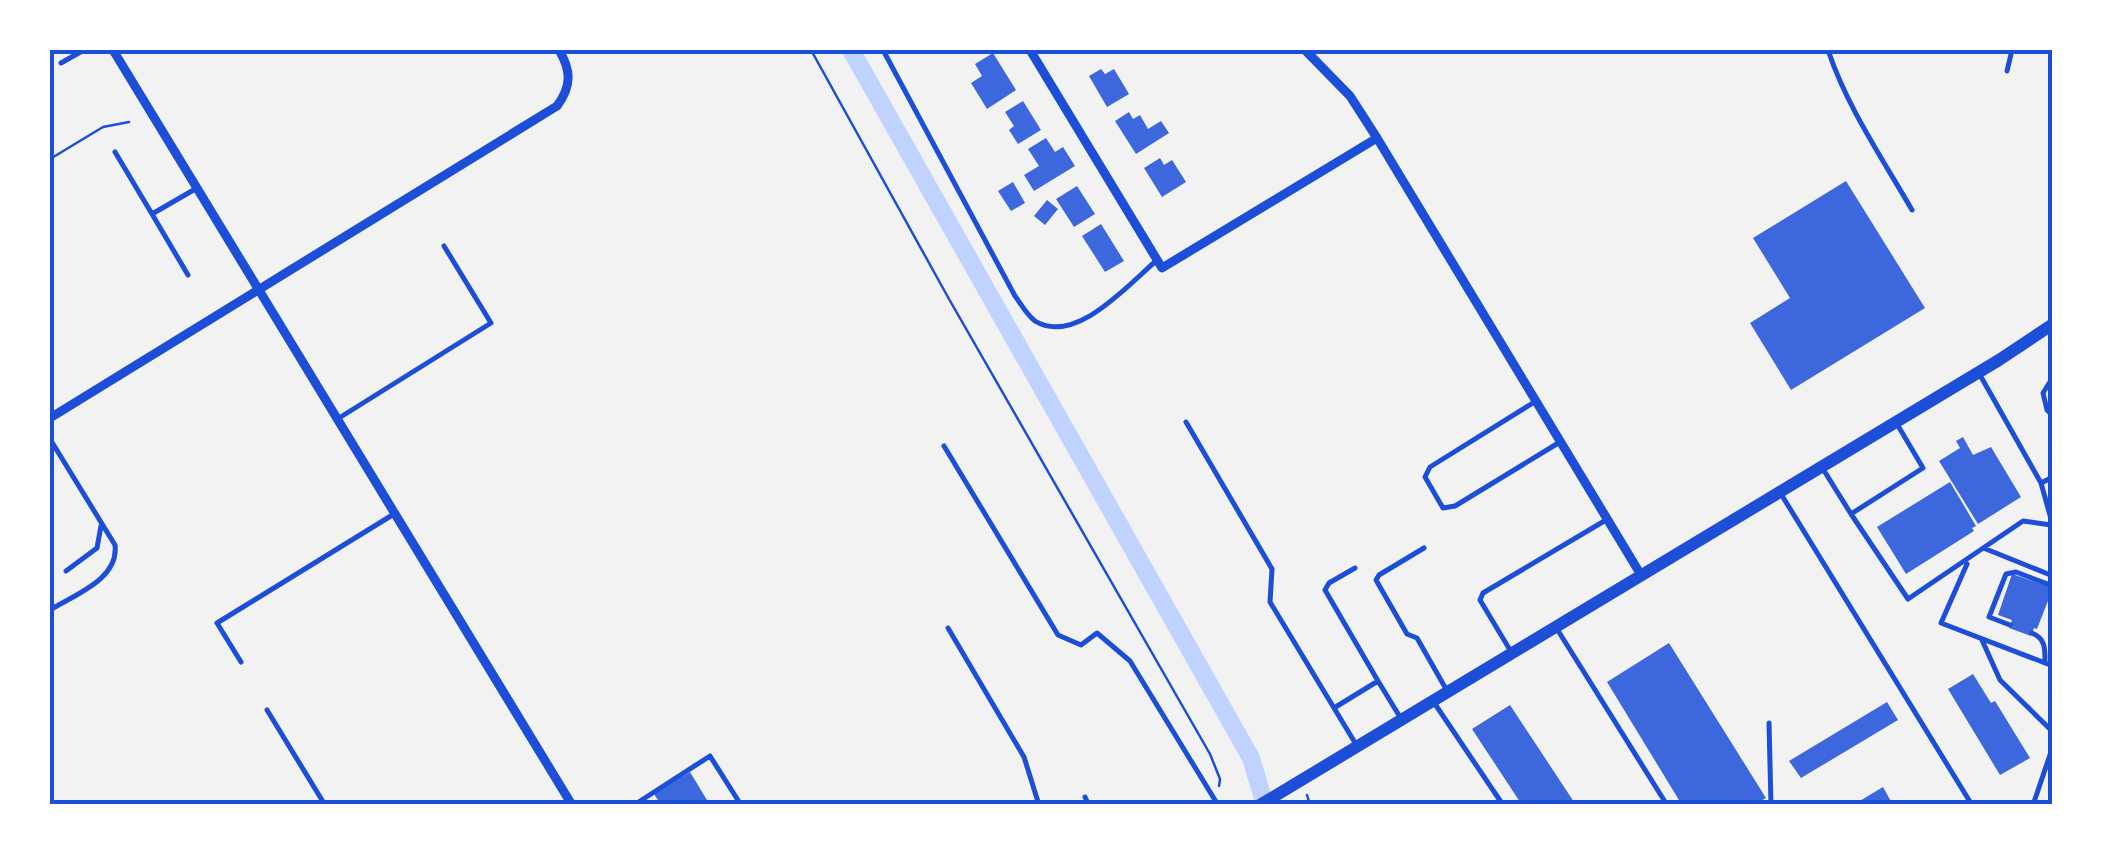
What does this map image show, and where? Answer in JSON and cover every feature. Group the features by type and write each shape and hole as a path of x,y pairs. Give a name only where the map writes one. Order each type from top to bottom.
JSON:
{"main road":[{"path":"1260,805 2053,324"}],"street":[{"path":"113,50 572,805"},
{"path":"50,418 557,106 567,93 569,80 567,64 558,50"},
{"path":"1030,50 1162,268 1378,138"},
{"path":"1305,50 1350,96 1378,138 1641,575"}],"lane":[{"path":"61,63 84,50"},
{"path":"884,50 1015,296 1032,319 1052,329 1068,328 1088,317 1157,260"},
{"path":"1828,50 1836,75 1912,210"},
{"path":"2008,71 2012,50"},
{"path":"115,152 188,275"},
{"path":"152,214 196,188"},
{"path":"336,420 491,323 444,246"},
{"path":"2053,251 2053,270"},
{"path":"1821,466 1908,600 2023,521 2052,525 2041,483 1978,372"},
{"path":"2053,377 2043,392 2043,402 2053,416"},
{"path":"1536,401 1430,467 1425,477 1443,508 1455,506 1560,442"},
{"path":"1186,422 1272,569 1270,602 1356,746"},
{"path":"1851,514 1923,468 1895,422"},
{"path":"50,439 115,545 114,567 50,610"},
{"path":"944,446 1058,635 1081,645 1097,634 1130,661 1218,805"},
{"path":"2041,483 2053,476"},
{"path":"1779,492 1972,805"},
{"path":"241,662 217,622 394,514"},
{"path":"1512,653 1480,600 1483,593 1606,520"},
{"path":"66,571 96,548 102,523"},
{"path":"1424,548 1376,580 1407,634 1416,638 1448,692"},
{"path":"1986,549 2053,576"},
{"path":"1968,561 1941,623 2053,666"},
{"path":"1354,568 1329,583 1325,590 1402,719"},
{"path":"2010,624 1989,617 2006,574 2016,572 2053,586"},
{"path":"1555,626 1667,805"},
{"path":"948,628 1024,757 1039,805"},
{"path":"2032,633 2046,645 2045,663"},
{"path":"1982,640 2000,680 2053,732"},
{"path":"1334,708 1378,682"},
{"path":"1433,700 1503,805"},
{"path":"266,710 324,805"},
{"path":"1769,724 1771,805"},
{"path":"2033,805 2053,746"},
{"path":"634,805 710,756 741,805"},
{"path":"1084,796 1089,805"}],"path":[{"path":"811,50 1210,754 1220,779 1219,788 1212,795"},
{"path":"50,159 103,127 128,122"}],"building":[{"path":"993,53 1016,90 987,109 971,83 982,76 975,64"},
{"path":"1101,69 1105,74 1114,69 1129,94 1107,107 1089,76"},
{"path":"1023,101 1041,130 1018,144 1009,130 1014,126 1005,112"},
{"path":"1129,112 1133,119 1140,115 1148,129 1161,121 1169,133 1136,154 1115,121"},
{"path":"1046,138 1055,152 1063,147 1075,166 1034,191 1024,175 1039,166 1028,149"},
{"path":"1160,158 1164,165 1172,160 1186,182 1162,197 1144,168"},
{"path":"1846,181 1925,308 1791,390 1750,323 1790,298 1753,238"},
{"path":"1013,182 1025,203 1011,211 998,191"},
{"path":"1077,186 1095,214 1074,227 1056,199"},
{"path":"1047,200 1058,209 1045,225 1034,216"},
{"path":"1101,224 1124,261 1105,272 1082,236"},
{"path":"1963,437 1973,455 1991,447 2021,497 1978,524 1939,461 1960,448 1956,441"},
{"path":"1950,482 1976,526 1974,531 1906,574 1877,527"},
{"path":"2012,574 2053,588 2031,636 2009,628 2012,620 1998,615"},
{"path":"1669,643 1766,798 1754,805 1682,805 1607,682"},
{"path":"1973,674 1991,703 1995,701 2030,758 2000,775 1948,689"},
{"path":"1887,702 1898,720 1801,778 1789,761"},
{"path":"1510,705 1576,805 1522,805 1472,729"},
{"path":"690,772 710,805 661,805 654,794"},
{"path":"1883,787 1893,805 1853,805"}],"waterway":[{"path":"851,50 1251,758 1265,805"}]}
